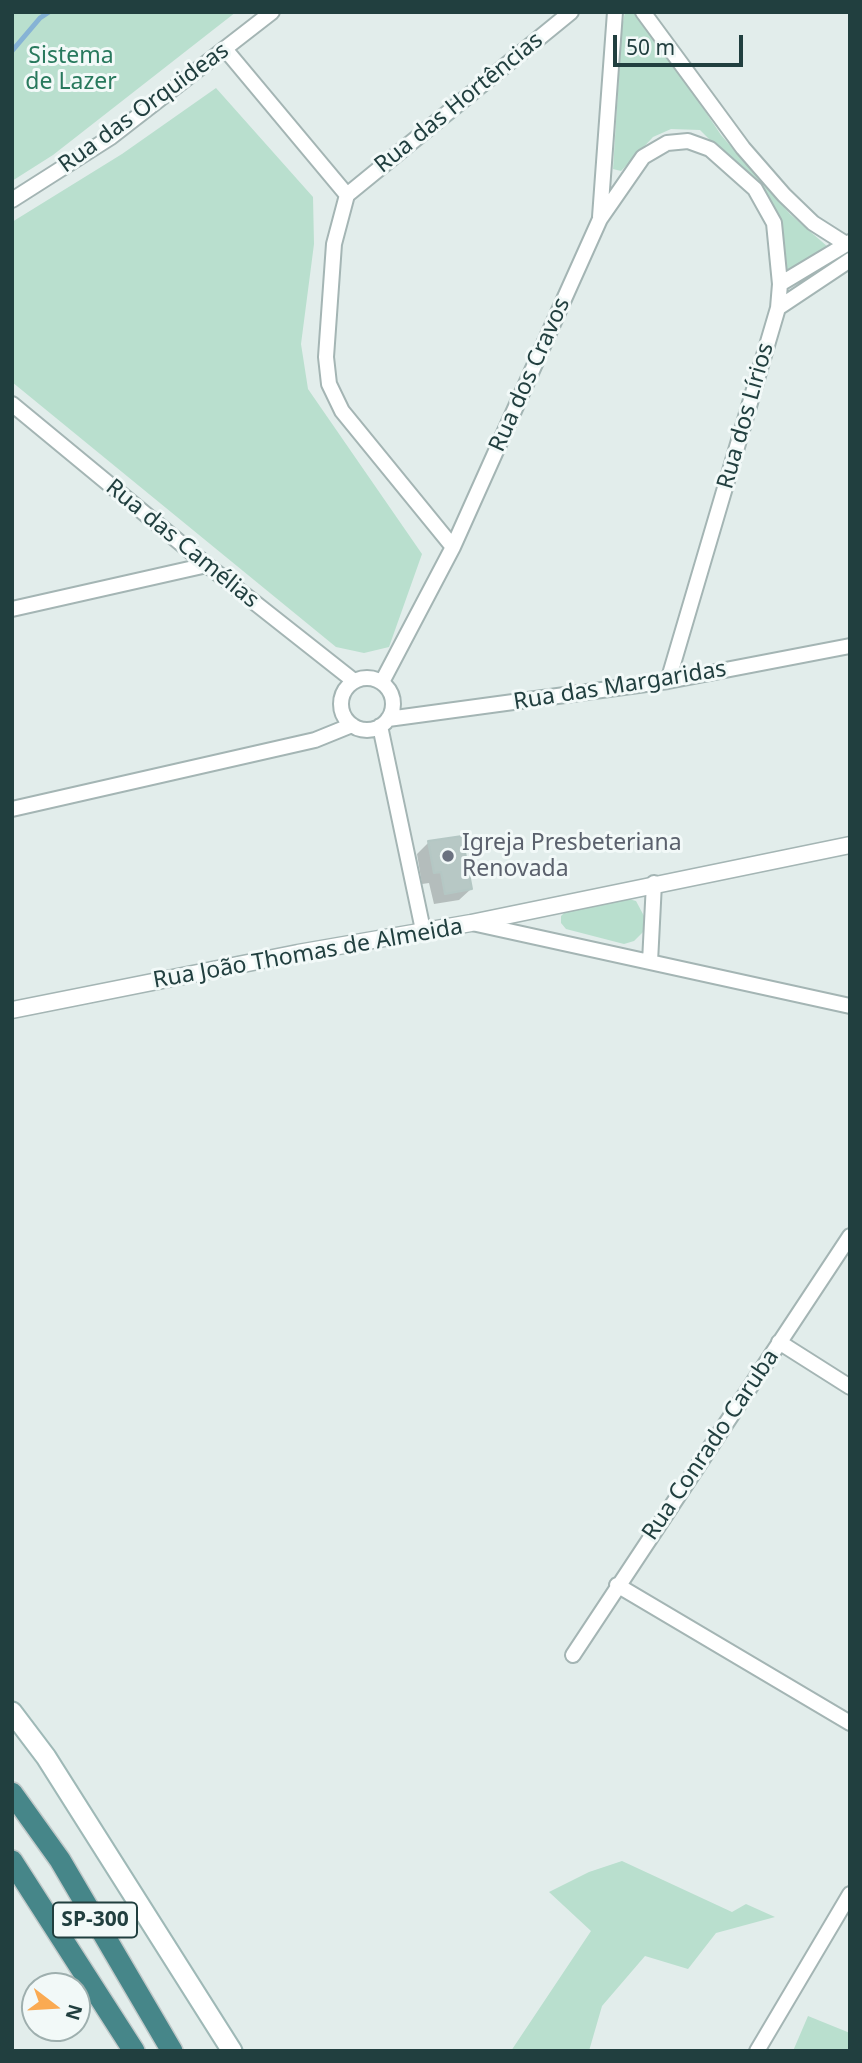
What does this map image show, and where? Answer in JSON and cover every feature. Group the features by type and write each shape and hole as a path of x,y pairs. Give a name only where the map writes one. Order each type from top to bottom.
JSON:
{"highway":[{"name":"SP-300","path":"12,1793 60,1860 172,2051"},
{"name":"SP-300","path":"12,1861 134,2051"}],"main road":[{"path":"12,1713 46,1757 232,2051"}],"street":[{"name":"Rua das Orquideas","path":"12,200 111,137 272,12"},
{"name":"Rua das Hortências","path":"347,195 571,12"},
{"path":"600,219 615,12"},
{"path":"643,12 743,148 784,195 813,223 848,243 780,284"},
{"path":"225,49 347,195 334,244 326,357 329,384 342,411 453,547"},
{"name":"Rua dos Cravos","path":"382,682 453,547 600,219 643,157 667,143 688,141 710,149 726,162"},
{"name":"Rua dos Lírios","path":"668,681 778,308 780,284 774,223 755,190 726,162"},
{"path":"778,308 850,260"},
{"name":"Rua das Camélias","path":"12,404 207,565 354,681"},
{"path":"12,609 207,565"},
{"name":"Rua das Margaridas","path":"384,723 668,681 850,646"},
{"path":"384,723 366,730 352,724 342,711 343,694 354,681 367,678 382,682 392,696 393,704 384,723 424,930"},
{"path":"12,809 315,740 352,724"},
{"path":"471,923 654,883 850,845"},
{"path":"650,962 654,883"},
{"name":"Rua João Thomas de Almeida","path":"12,1010 298,953 471,923 850,1006"},
{"name":"Rua Conrado Caruba","path":"573,1655 850,1236"},
{"path":"779,1342 850,1387"},
{"path":"617,1585 850,1723"},
{"path":"757,2051 850,1894"}],"green space":[{"name":"Sistema de Lazer","path":"12,12 236,12 53,155 12,181"},
{"path":"625,12 639,12 721,135 790,214 828,247 786,272 761,191 700,130 671,129 653,137 621,171 613,169"},
{"path":"216,88 313,197 314,244 301,344 308,389 422,554 389,647 364,653 336,647 12,382 12,222 122,154"},
{"path":"625,898 636,901 644,916 643,932 634,941 624,944 566,929 561,923 561,916 567,910"},
{"path":"622,1861 732,1912 746,1904 775,1917 716,1933 688,1969 645,1956 602,2006 589,2051 511,2051 591,1931 549,1892 589,1872"},
{"path":"808,2016 850,2033 850,2051 793,2051"}],"building":[{"name":"Igreja Presbeteriana Renovada","path":"462,836 472,889 445,894 441,872 434,873 428,841"}],"waterway":[{"path":"12,51 40,18 49,12"}],"place":[{"name":"Igreja Presbeteriana Renovada","path":"448,856"}]}
